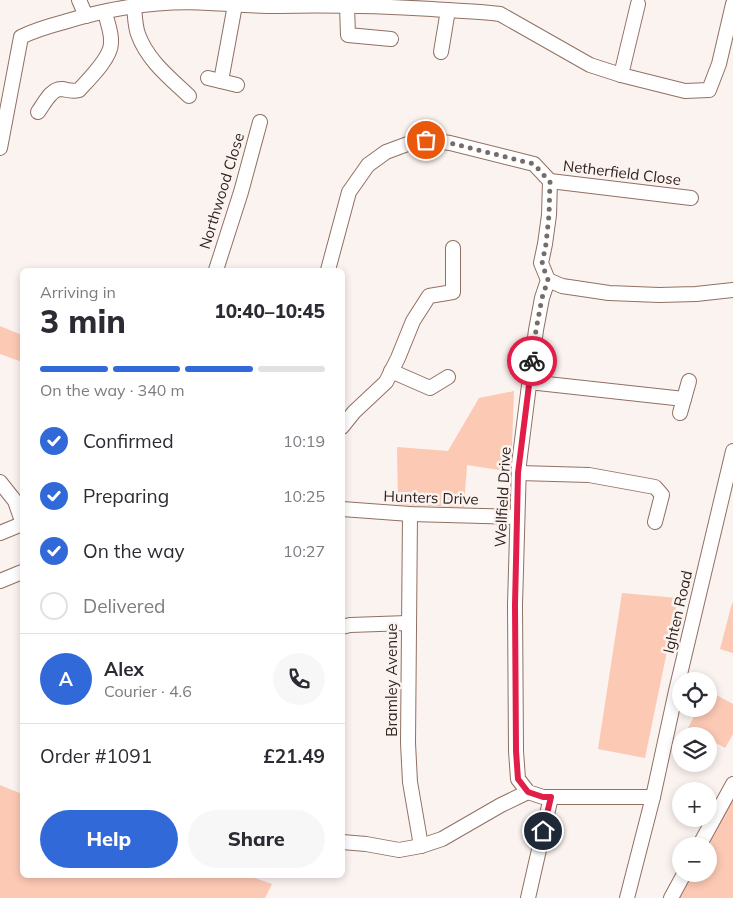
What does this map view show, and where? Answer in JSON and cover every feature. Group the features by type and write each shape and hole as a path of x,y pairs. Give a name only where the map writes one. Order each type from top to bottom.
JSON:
{"street":[{"path":"79,0 86,16"},
{"path":"0,148 21,37 33,31 105,12 157,4 208,1 235,5 308,2 347,6 405,4 448,10 487,6 590,65 620,75 685,91 709,90 719,64 733,4"},
{"path":"620,75 638,4"},
{"path":"235,5 215,79 237,85"},
{"path":"347,6 348,35 391,39"},
{"path":"134,7 138,33 147,52 157,65 189,96"},
{"path":"441,52 448,10"},
{"path":"38,112 56,90 62,89 74,92 79,90 103,62 112,44 105,12"},
{"name":"Northwood Close","path":"217,268 241,192 260,122"},
{"path":"329,268 349,192 368,165 386,152 421,139 450,143 534,164 550,182"},
{"name":"Netherfield Close","path":"550,182 691,198"},
{"name":"Wellfield Drive","path":"528,792 518,779 516,751 515,605 518,473 536,330 542,298 548,280 542,264 549,215 550,182"},
{"path":"345,423 354,412 386,382 413,321 429,296 453,292 453,248"},
{"path":"548,280 562,286 609,293 659,295 733,290"},
{"path":"392,371 430,388 448,377"},
{"path":"680,413 689,380"},
{"path":"529,382 684,399"},
{"name":"Ighten Road","path":"627,898 653,797 676,690 732,455"},
{"path":"518,473 589,475 655,487 662,496 655,522"},
{"path":"0,482 15,501 20,517"},
{"name":"Hunters Drive","path":"345,509 410,514 517,517"},
{"name":"Bramley Avenue","path":"410,514 408,743 410,782 421,846"},
{"path":"0,533 20,524"},
{"path":"0,581 20,576"},
{"path":"345,626 408,623"},
{"path":"704,837 733,784"},
{"path":"345,842 399,850 421,846 442,839 501,805 528,792 543,797 653,797"},
{"path":"528,898 551,797"},
{"path":"671,898 680,882"}],"shaded area":[{"path":"0,326 20,334 20,361 0,354"},
{"path":"514,391 511,472 467,465 464,507 398,505 397,447 448,451 479,398"},
{"path":"622,593 678,598 645,758 598,749"},
{"path":"733,603 733,653 720,649"},
{"path":"717,695 733,704 733,734 725,748 717,744 717,727 689,727 694,717 717,717"},
{"path":"733,779 733,898 669,898 678,882 717,882 717,837 702,837 707,827 717,827 717,809"},
{"path":"0,785 20,793 20,878 255,878 272,884 265,898 0,898"}],"way so far":[{"path":"426,140 450,143 534,164 550,182 549,215 542,264 548,280 542,298 532,361"}],"route":[{"path":"532,361 518,473 515,605 516,751 518,779 528,792 543,797 551,797 543,831"}]}
